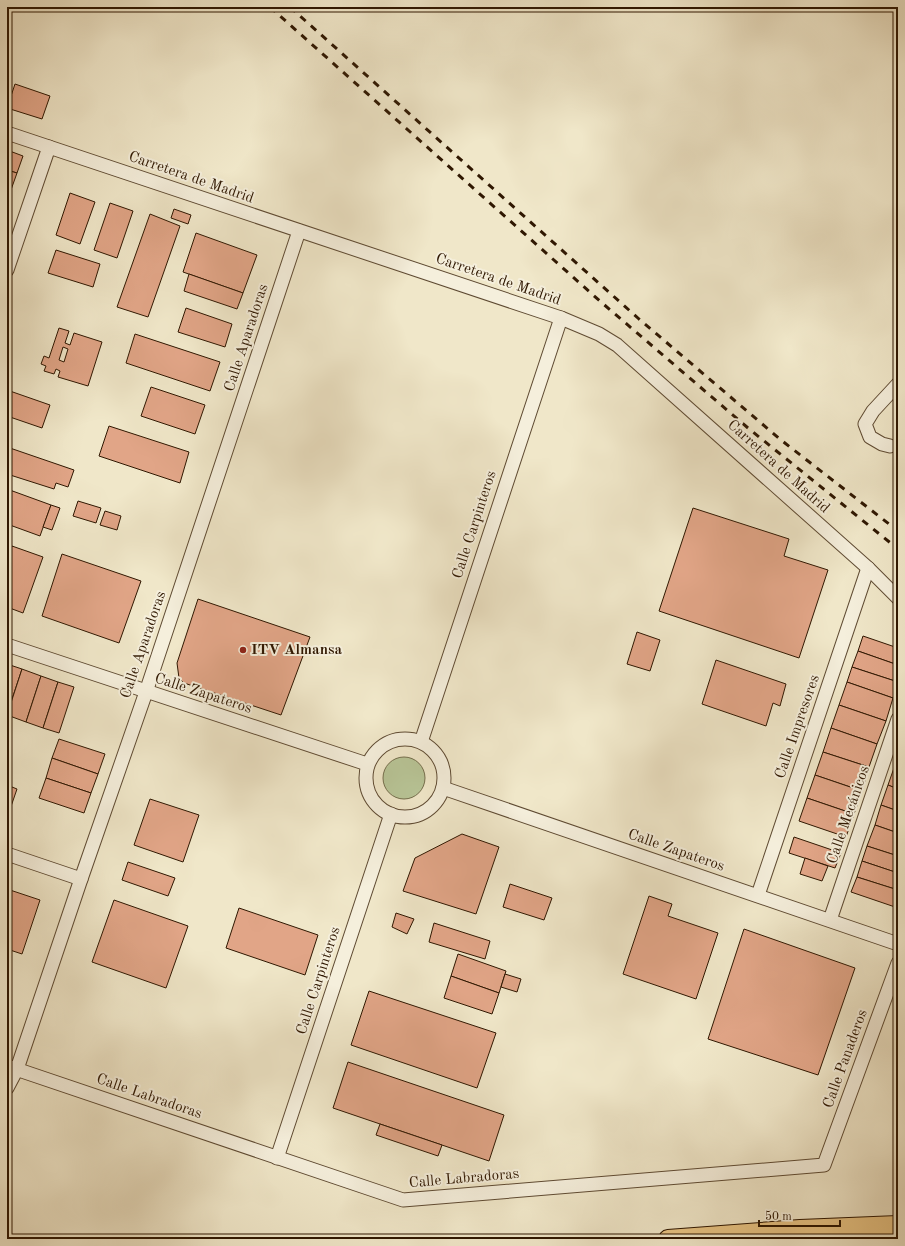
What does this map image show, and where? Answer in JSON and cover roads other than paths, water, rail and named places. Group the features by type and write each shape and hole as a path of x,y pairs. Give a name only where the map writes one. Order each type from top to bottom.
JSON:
{"highway":[{"path":"668,1239 800,1229 898,1225"}],"street":[{"name":"Carretera de Madrid","path":"7,133 561,318 599,334 617,345 868,568 898,598"},
{"path":"7,270 49,147"},
{"name":"Calle Aparadoras","path":"7,1088 12,1067 81,879 146,692 299,231"},
{"name":"Calle Carpinteros","path":"421,742 561,318"},
{"path":"890,446 882,444 870,437 865,424 873,411 898,384"},
{"name":"Calle Impresores","path":"758,895 868,568"},
{"name":"Calle Zapateros","path":"7,646 367,764"},
{"name":"Calle Mecánicos","path":"830,920 898,719"},
{"path":"408,738 421,742 438,756 442,766 444,777 443,788 437,800 427,810 415,816 402,817 391,814 379,808 371,799 366,788 365,776 367,764 374,753 383,744 395,739 408,738"},
{"name":"Calle Zapateros","path":"443,788 898,944"},
{"name":"Calle Carpinteros","path":"277,1158 391,814"},
{"path":"7,854 81,879"},
{"name":"Calle Panaderos","path":"824,1165 898,963"},
{"name":"Calle Labradoras","path":"12,1067 403,1200 824,1165"}],"railway":[{"path":"270,7 601,302 748,428 898,549"},
{"path":"290,7 639,319 781,440 898,531"}],"place":[{"name":"ITV Almansa","path":"243,650"}]}
